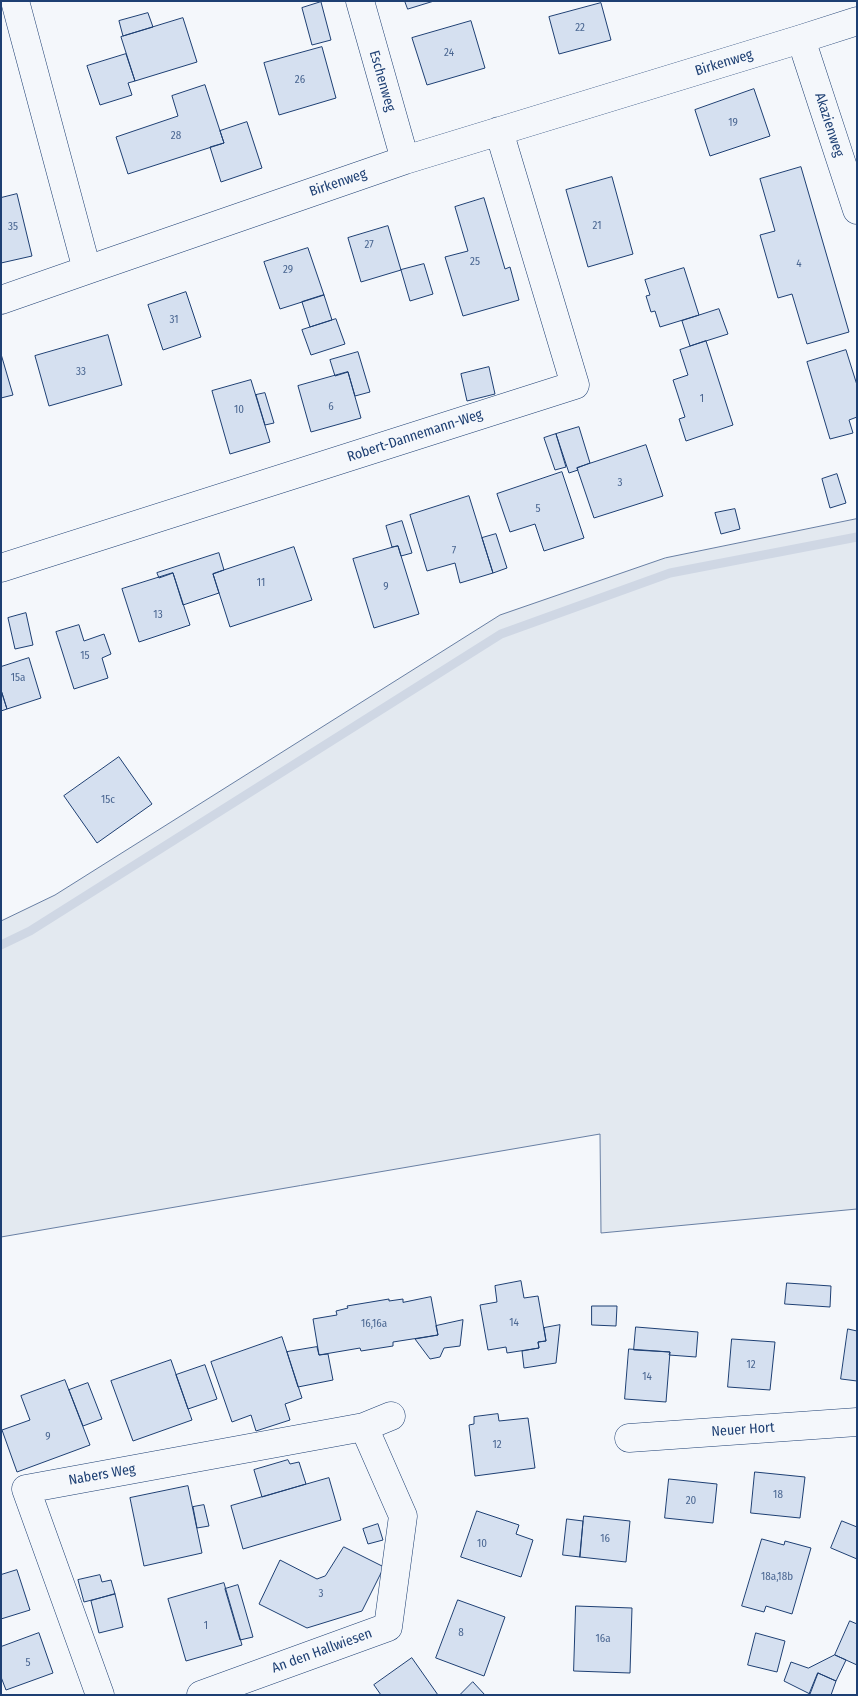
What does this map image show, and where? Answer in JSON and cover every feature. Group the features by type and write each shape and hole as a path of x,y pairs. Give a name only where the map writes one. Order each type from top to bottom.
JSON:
{"street":[{"path":"15,1 87,270"},
{"name":"Eschenweg","path":"360,1 405,160"},
{"name":"Birkenweg","path":"1,300 405,160 801,40 857,21"},
{"name":"Akazienweg","path":"801,40 857,210"},
{"name":"Robert-Dannemann-Weg","path":"1,568 575,385 499,130"},
{"name":"Nabers Weg","path":"100,1695 26,1489 364,1427 391,1416"},
{"name":"Neuer Hort","path":"628,1438 857,1422"},
{"name":"An den Hallwiesen","path":"201,1695 388,1627 403,1516 364,1427"}],"shaded area":[{"path":"857,519 857,1209 601,1233 600,1134 1,1237 1,921 55,895 500,615 665,558"}],"building":[{"path":"405,1 434,1 408,9"},
{"path":"321,2 331,40 312,45 302,8"},
{"path":"601,3 611,40 559,54 549,17"},
{"path":"148,13 153,27 123,36 119,21"},
{"path":"183,18 197,62 135,81 121,37"},
{"path":"471,21 485,68 427,85 412,38"},
{"path":"322,47 336,98 279,115 264,63"},
{"path":"126,54 135,81 128,83 132,95 100,105 87,66"},
{"path":"205,85 224,143 128,174 116,137 178,116 172,96"},
{"path":"754,89 770,136 710,156 695,110"},
{"path":"247,122 262,168 221,182 210,147 224,143 220,131"},
{"path":"801,167 849,332 807,344 792,294 778,298 760,235 775,231 760,179"},
{"path":"612,177 633,254 588,267 566,190"},
{"path":"17,194 32,256 1,263 1,198"},
{"path":"484,198 505,269 510,267 519,300 463,316 445,257 468,251 455,207"},
{"path":"388,226 401,270 361,282 348,238"},
{"path":"308,248 324,295 280,309 264,262"},
{"path":"424,264 433,294 410,301 401,270"},
{"path":"684,268 699,315 660,327 655,311 651,312 646,296 650,295 645,280"},
{"path":"186,292 201,337 163,350 148,305"},
{"path":"324,295 332,320 310,327 302,302"},
{"path":"719,309 728,334 690,346 682,321"},
{"path":"336,319 345,344 311,355 302,330"},
{"path":"108,335 122,385 49,406 35,356"},
{"path":"706,341 733,425 686,441 679,419 685,417 673,380 688,375 680,350"},
{"path":"846,350 857,385 857,417 849,420 853,433 830,439 807,362"},
{"path":"358,352 370,392 355,396 348,372 335,376 330,360"},
{"path":"1,354 13,395 1,398"},
{"path":"489,367 495,394 467,401 461,374"},
{"path":"348,372 361,418 311,432 298,386"},
{"path":"251,380 270,442 230,454 212,391"},
{"path":"265,393 274,423 265,425 256,395"},
{"path":"579,427 590,463 569,473 556,434"},
{"path":"556,434 566,467 555,470 544,438"},
{"path":"646,445 663,496 594,518 577,468"},
{"path":"562,472 584,538 544,551 535,524 510,532 497,494"},
{"path":"837,474 846,503 830,508 822,479"},
{"path":"469,496 493,573 460,583 455,563 427,571 410,515"},
{"path":"735,509 740,529 721,534 715,513"},
{"path":"402,521 412,553 401,556 398,546 392,547 386,526"},
{"path":"496,534 507,568 493,573 482,538"},
{"path":"398,546 419,614 374,628 353,559"},
{"path":"294,547 312,600 230,627 213,574"},
{"path":"219,553 224,570 213,574 219,593 183,605 173,573 159,578 157,573"},
{"path":"173,573 190,625 139,642 122,589"},
{"path":"26,613 33,645 15,649 8,618"},
{"path":"79,625 84,641 104,634 111,654 102,658 108,678 74,689 56,632"},
{"path":"29,658 41,698 7,709 1,690 1,667"},
{"path":"1,690 7,709 1,711"},
{"path":"119,757 152,804 97,843 64,796"},
{"path":"521,1281 524,1298 538,1296 546,1341 538,1342 539,1348 507,1353 506,1347 488,1350 480,1305 497,1302 495,1286"},
{"path":"787,1283 831,1286 830,1307 785,1304"},
{"path":"431,1297 438,1335 393,1342 393,1346 361,1351 360,1348 319,1355 313,1319 337,1315 336,1311 348,1308 347,1306 389,1299 389,1301 403,1299 403,1302"},
{"path":"592,1306 617,1306 616,1326 592,1325"},
{"path":"463,1320 460,1346 444,1348 440,1357 430,1359 415,1339 438,1335 436,1326"},
{"path":"560,1325 556,1363 524,1368 522,1351 539,1348 538,1342 546,1341 544,1328"},
{"path":"636,1327 698,1332 696,1357 669,1355 670,1352 634,1350"},
{"path":"848,1329 857,1331 857,1381 841,1379"},
{"path":"282,1337 302,1398 285,1404 290,1420 256,1431 251,1415 232,1422 211,1362"},
{"path":"732,1339 775,1342 770,1390 728,1387"},
{"path":"317,1347 319,1355 328,1354 333,1380 298,1387 287,1352"},
{"path":"629,1349 670,1352 666,1402 625,1399"},
{"path":"171,1360 192,1420 133,1441 111,1381"},
{"path":"205,1365 217,1399 188,1409 176,1375"},
{"path":"65,1380 90,1445 17,1472 2,1430 30,1420 21,1396"},
{"path":"88,1383 102,1419 83,1426 69,1390"},
{"path":"498,1414 499,1421 528,1418 535,1468 475,1476 469,1425 474,1424 474,1417"},
{"path":"288,1460 290,1464 299,1462 306,1484 262,1497 254,1470"},
{"path":"755,1472 805,1477 800,1518 751,1513"},
{"path":"329,1478 341,1520 243,1549 231,1506"},
{"path":"669,1479 717,1484 713,1523 665,1518"},
{"path":"188,1486 202,1553 144,1566 130,1498"},
{"path":"204,1505 209,1526 197,1528 193,1507"},
{"path":"477,1511 519,1525 516,1534 533,1540 521,1577 461,1557"},
{"path":"584,1516 630,1521 626,1562 580,1557"},
{"path":"567,1519 583,1521 580,1557 563,1555"},
{"path":"842,1521 857,1527 857,1559 831,1548"},
{"path":"378,1524 383,1540 368,1544 363,1529"},
{"path":"762,1539 784,1545 785,1541 811,1548 792,1614 766,1606 764,1612 742,1606"},
{"path":"344,1547 384,1567 362,1611 307,1628 259,1604 280,1560 317,1579 325,1576"},
{"path":"17,1570 30,1610 1,1619 1,1575"},
{"path":"100,1575 102,1582 111,1580 115,1594 84,1602 78,1580"},
{"path":"224,1583 242,1645 186,1661 168,1599"},
{"path":"238,1585 253,1637 240,1640 225,1589"},
{"path":"115,1594 123,1627 99,1633 91,1601"},
{"path":"458,1600 505,1617 484,1676 436,1658"},
{"path":"576,1606 632,1608 630,1673 574,1671"},
{"path":"850,1621 857,1624 857,1665 835,1655"},
{"path":"39,1633 53,1673 6,1690 1,1677 1,1647"},
{"path":"756,1633 785,1641 777,1672 748,1665"},
{"path":"835,1655 846,1660 836,1681 818,1673 810,1694 784,1681 791,1662 808,1668"},
{"path":"412,1658 438,1695 381,1695 374,1685"},
{"path":"818,1673 836,1681 831,1695 809,1695"},
{"path":"473,1682 485,1695 460,1695"}],"waterway":[{"path":"1,945 30,931 501,634 670,573 857,537"}]}
